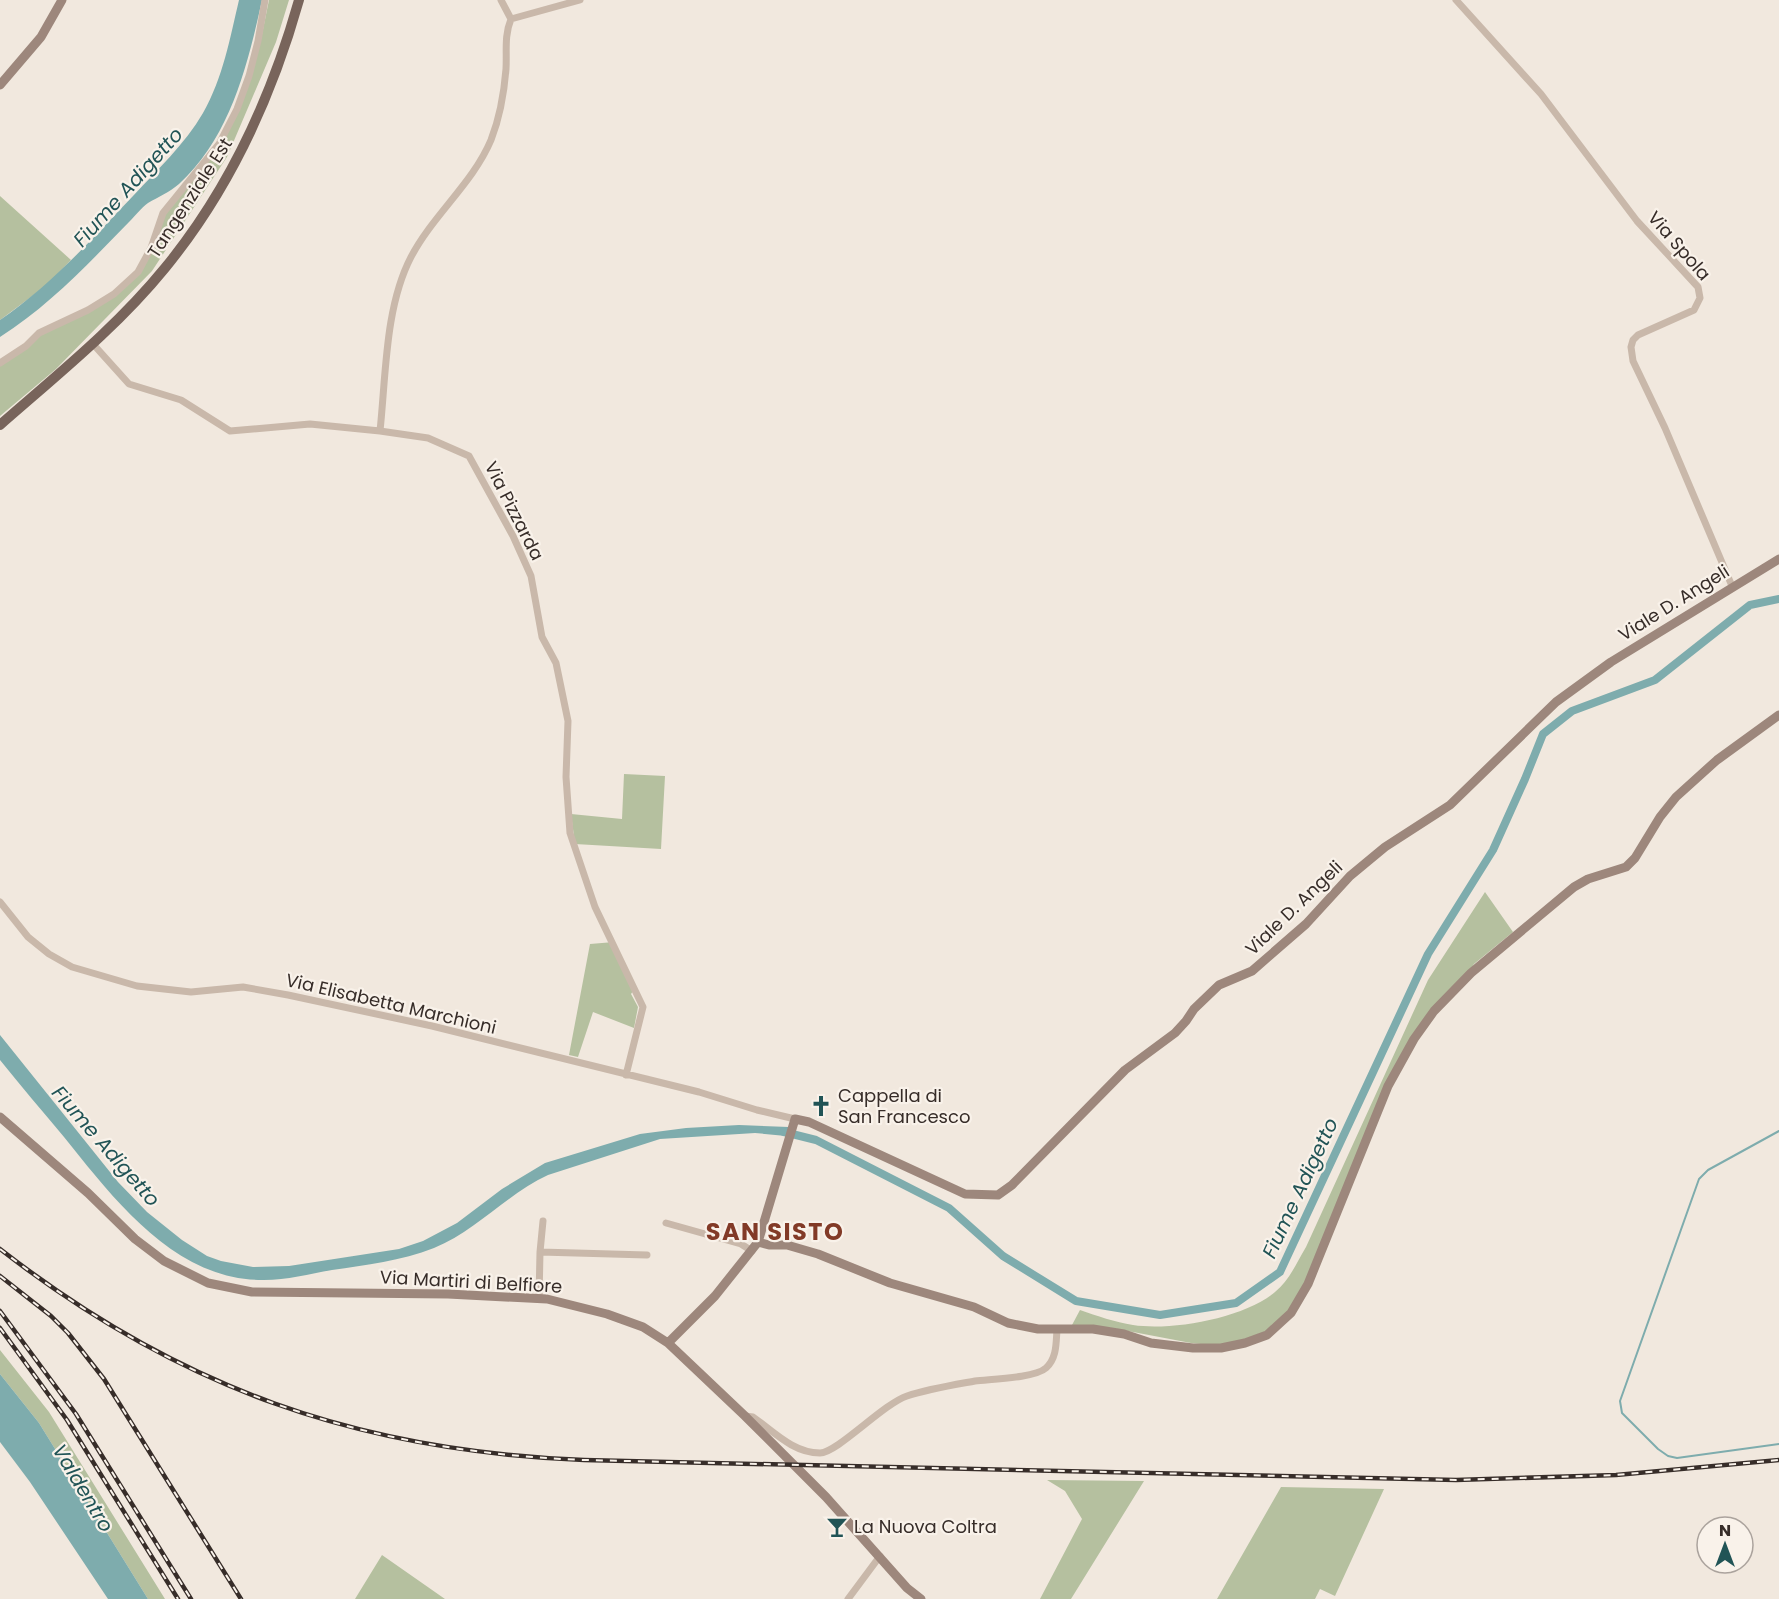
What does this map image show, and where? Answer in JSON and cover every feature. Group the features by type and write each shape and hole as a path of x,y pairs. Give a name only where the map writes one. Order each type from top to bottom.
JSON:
{"main road":[{"name":"Tangenziale Est","path":"0,425 93,344 166,267 190,235 227,176 268,95 299,0"}],"street":[{"path":"0,85 41,37 62,0"},
{"path":"0,363 26,346 39,333 88,310 114,294 138,272 151,248 163,213 219,144 237,109 258,41 265,0"},
{"path":"501,0 511,20"},
{"path":"380,431 389,338 397,289 411,256 440,212 478,164 490,141 501,112 506,69 506,31 511,20 580,0"},
{"name":"Via Spola","path":"1456,0 1541,94 1637,221 1698,287 1700,298 1694,310 1638,335 1631,347 1633,361 1665,428 1732,586"},
{"name":"Via Pizzarda","path":"93,344 129,384 181,400 230,431 310,424 380,431 428,438 469,456 513,536 531,576 542,638 556,663 568,721 566,777 570,833 595,907 643,1007 626,1075"},
{"name":"Viale D. Angeli","path":"795,1122 809,1122 965,1194 998,1195 1012,1185 1125,1070 1175,1033 1194,1009 1219,985 1252,971 1306,924 1350,876 1385,848 1450,805 1556,702 1611,662 1779,559"},
{"path":"758,1242 769,1245 787,1245 818,1254 890,1283 974,1307 1008,1323 1038,1329 1093,1329 1124,1334 1151,1343 1193,1348 1221,1348 1267,1335 1291,1313 1308,1284 1388,1086 1414,1039 1434,1011 1479,966 1574,887 1588,879 1626,867 1635,858 1676,796 1717,760 1779,715"},
{"name":"Via Elisabetta Marchioni","path":"0,902 28,937 49,954 72,967 137,986 191,992 243,987 266,991 432,1026 699,1092 795,1122"},
{"name":"Via Martiri di Belfiore","path":"0,1117 88,1193 135,1239 164,1261 208,1282 252,1292 448,1294 539,1299 578,1305 643,1327 668,1343 745,1416 826,1497 907,1588 921,1599"},
{"path":"668,1343 715,1296 758,1242 795,1122"},
{"path":"539,1299 543,1221"},
{"path":"666,1223 741,1244 752,1251"},
{"path":"540,1252 647,1255"},
{"path":"745,1416 753,1417 797,1449 822,1454 836,1446 876,1414 906,1396 974,1381 1018,1377 1045,1369 1055,1356 1057,1329"},
{"path":"848,1599 880,1556"}],"green space":[{"path":"269,0 289,0 276,42 227,157 152,271 56,369 0,416 0,365 40,334 88,313 139,274 165,214 221,147 261,39"},
{"path":"0,196 71,260 47,285 0,320"},
{"path":"624,774 665,776 661,849 575,844 571,814 622,819"},
{"path":"1485,892 1513,932 1474,964 1456,991 1427,1025 1396,1074 1310,1275 1292,1307 1268,1332 1220,1346 1191,1343 1112,1328 1072,1325 1080,1310 1133,1325 1187,1324 1245,1309 1262,1301 1280,1288 1306,1247 1428,980"},
{"path":"614,942 635,988 631,994 638,1007 634,1028 593,1012 578,1057 569,1055 590,944"},
{"path":"0,1350 49,1412 165,1599 148,1599 39,1423 0,1374"},
{"path":"1047,1480 1144,1481 1071,1599 1040,1599 1082,1519 1065,1491"},
{"path":"1281,1487 1384,1489 1335,1596 1320,1589 1315,1599 1217,1599"},
{"path":"382,1555 445,1599 355,1599"}],"water":[{"path":"239,0 262,0 243,74 212,145 197,166 179,184 145,205 68,284 0,337 0,320 70,262 170,156 196,124 210,100 221,72"},
{"path":"0,1035 118,1182 147,1212 182,1240 207,1256 253,1267 289,1266 399,1249 423,1241 457,1223 502,1189 545,1163 640,1134 686,1128 739,1125 789,1127 786,1136 755,1133 660,1139 548,1175 519,1192 449,1241 409,1256 281,1279 232,1277 202,1267 175,1252 126,1210 0,1060"},
{"path":"0,1374 39,1423 148,1599 108,1599 30,1482 0,1442"}],"waterway":[{"name":"Fiume Adigetto","path":"784,1132 816,1140 949,1208 1003,1256 1076,1301 1160,1315 1236,1303 1280,1272 1428,954 1493,850 1543,734 1572,711 1655,680 1750,605 1779,599"},
{"path":"1779,1131 1708,1170 1699,1179 1620,1401 1622,1413 1668,1456 1677,1458 1779,1444"}],"railway":[{"path":"0,1249 67,1298 135,1339 204,1374 274,1403 347,1426 422,1443 501,1454 584,1460 1456,1480 1616,1475 1779,1460"},
{"path":"0,1276 51,1316 68,1333 104,1379 241,1599"},
{"path":"0,1311 76,1414 191,1599"},
{"path":"0,1328 67,1420 178,1599"}],"place":[{"name":"Cappella di San Francesco","path":"821,1106"},
{"name":"La Nuova Coltra","path":"837,1527"}],"district":[{"name":"SAN SISTO","path":"775,1232"}],"water label":[{"name":"Valdentro","path":"83,1488"}]}
